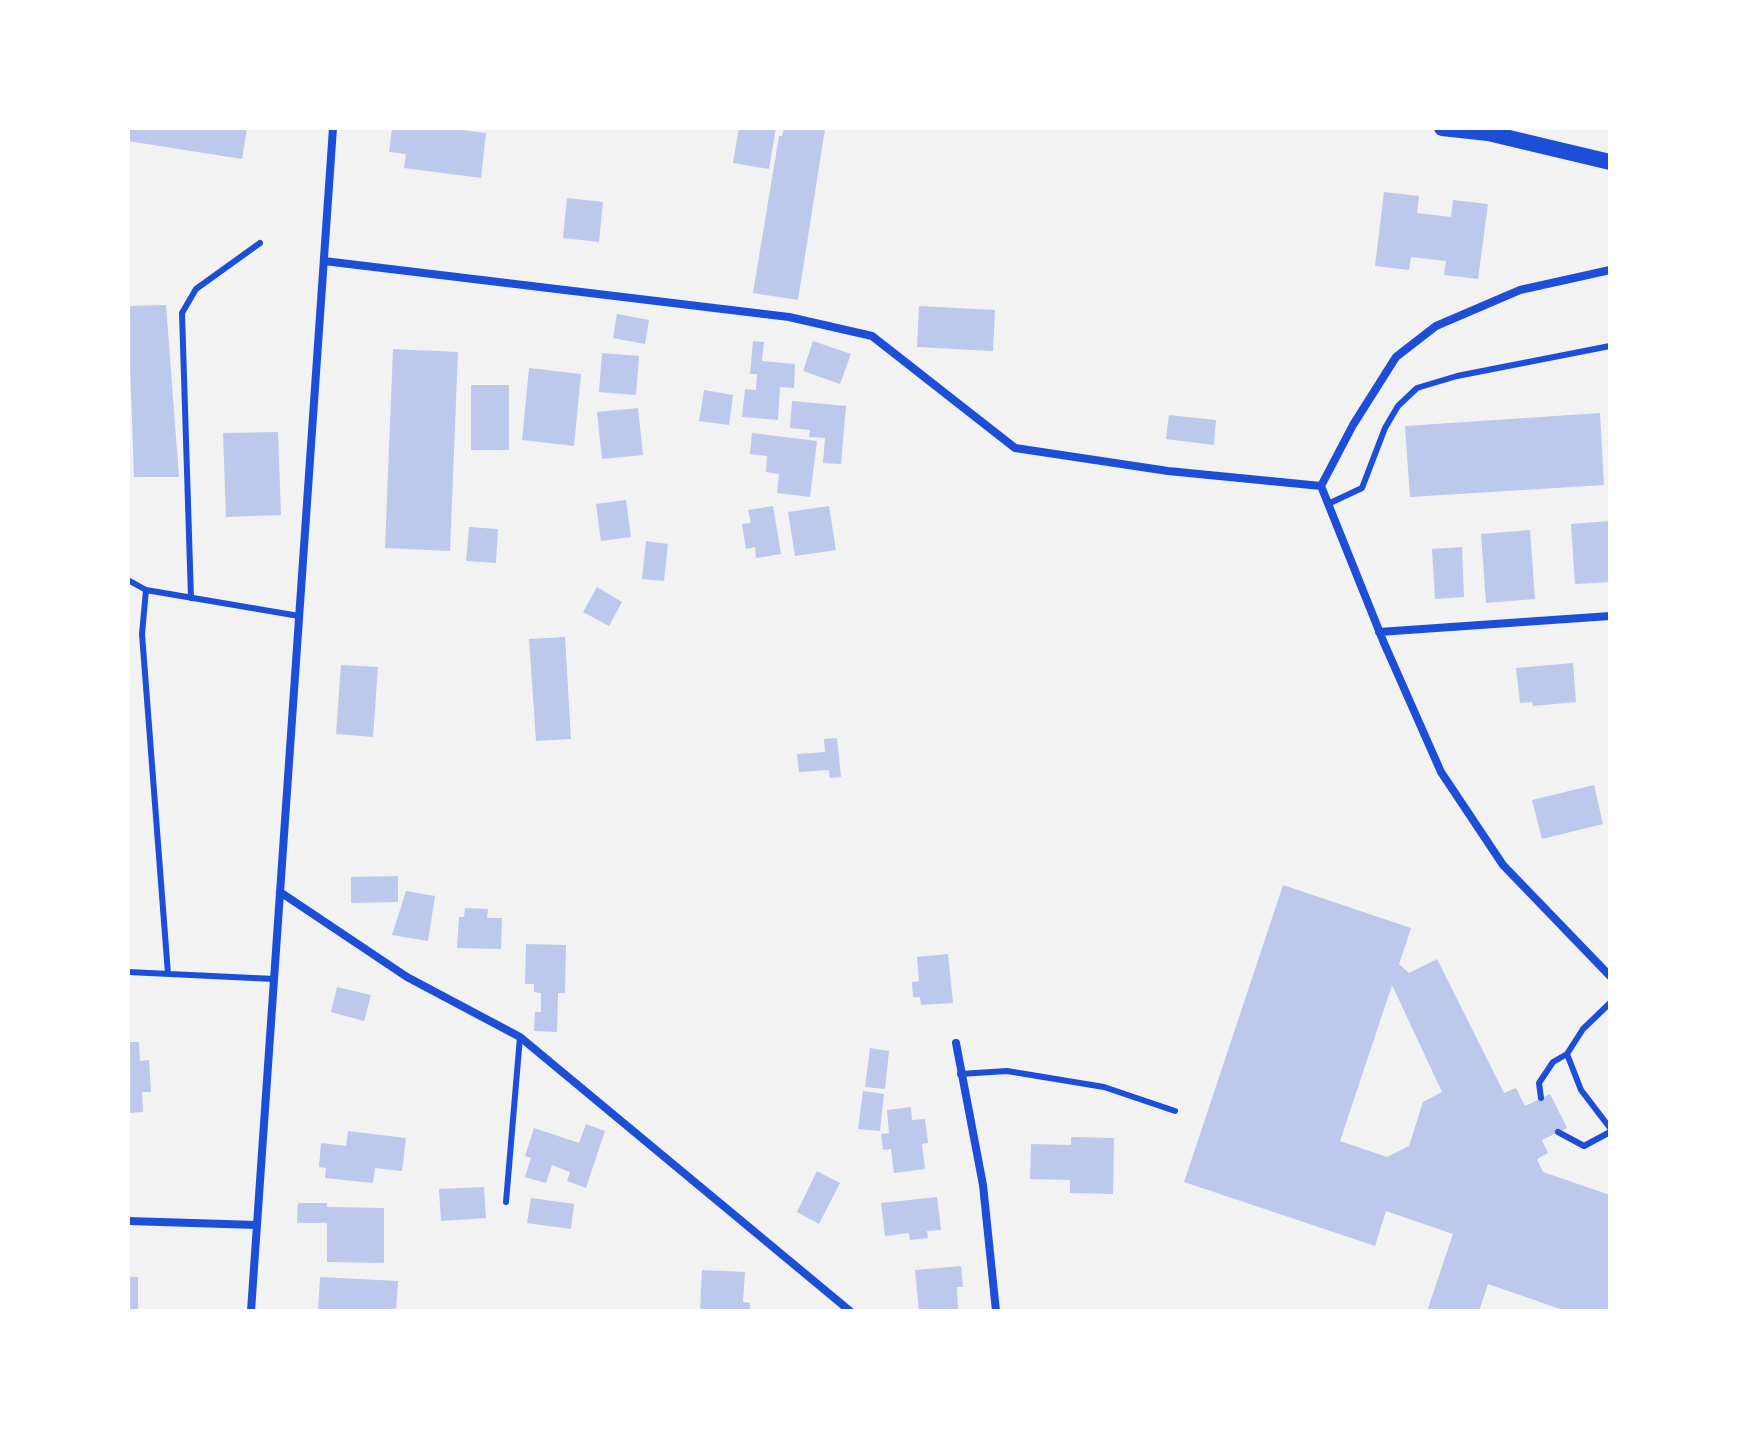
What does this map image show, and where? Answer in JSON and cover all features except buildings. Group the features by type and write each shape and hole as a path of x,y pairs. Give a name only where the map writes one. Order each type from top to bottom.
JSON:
{"main road":[{"path":"1442,128 1488,133 1610,162"}],"street":[{"path":"251,1311 333,128"},
{"path":"324,261 789,317 872,336 1015,448 1168,471 1321,486"},
{"path":"1610,270 1520,290 1436,326 1396,357 1353,425 1321,486 1379,632 1441,772 1495,854 1610,976"},
{"path":"1379,632 1610,616"},
{"path":"280,892 407,977 520,1037 847,1310"},
{"path":"956,1043 983,1185 996,1311"},
{"path":"128,1221 257,1225"}],"lane":[{"path":"191,598 182,313 196,289 260,243"},
{"path":"1328,504 1362,488 1385,428 1398,406 1417,388 1457,376 1610,346"},
{"path":"128,580 146,590 299,616"},
{"path":"146,590 142,634 168,974"},
{"path":"128,972 274,979"},
{"path":"1541,1098 1539,1083 1553,1062 1567,1054 1583,1029 1610,1003"},
{"path":"506,1202 520,1037"},
{"path":"1558,1132 1569,1141 1584,1146 1610,1130 1581,1090 1567,1054"},
{"path":"960,1074 1007,1071 1104,1087 1175,1111"}]}
